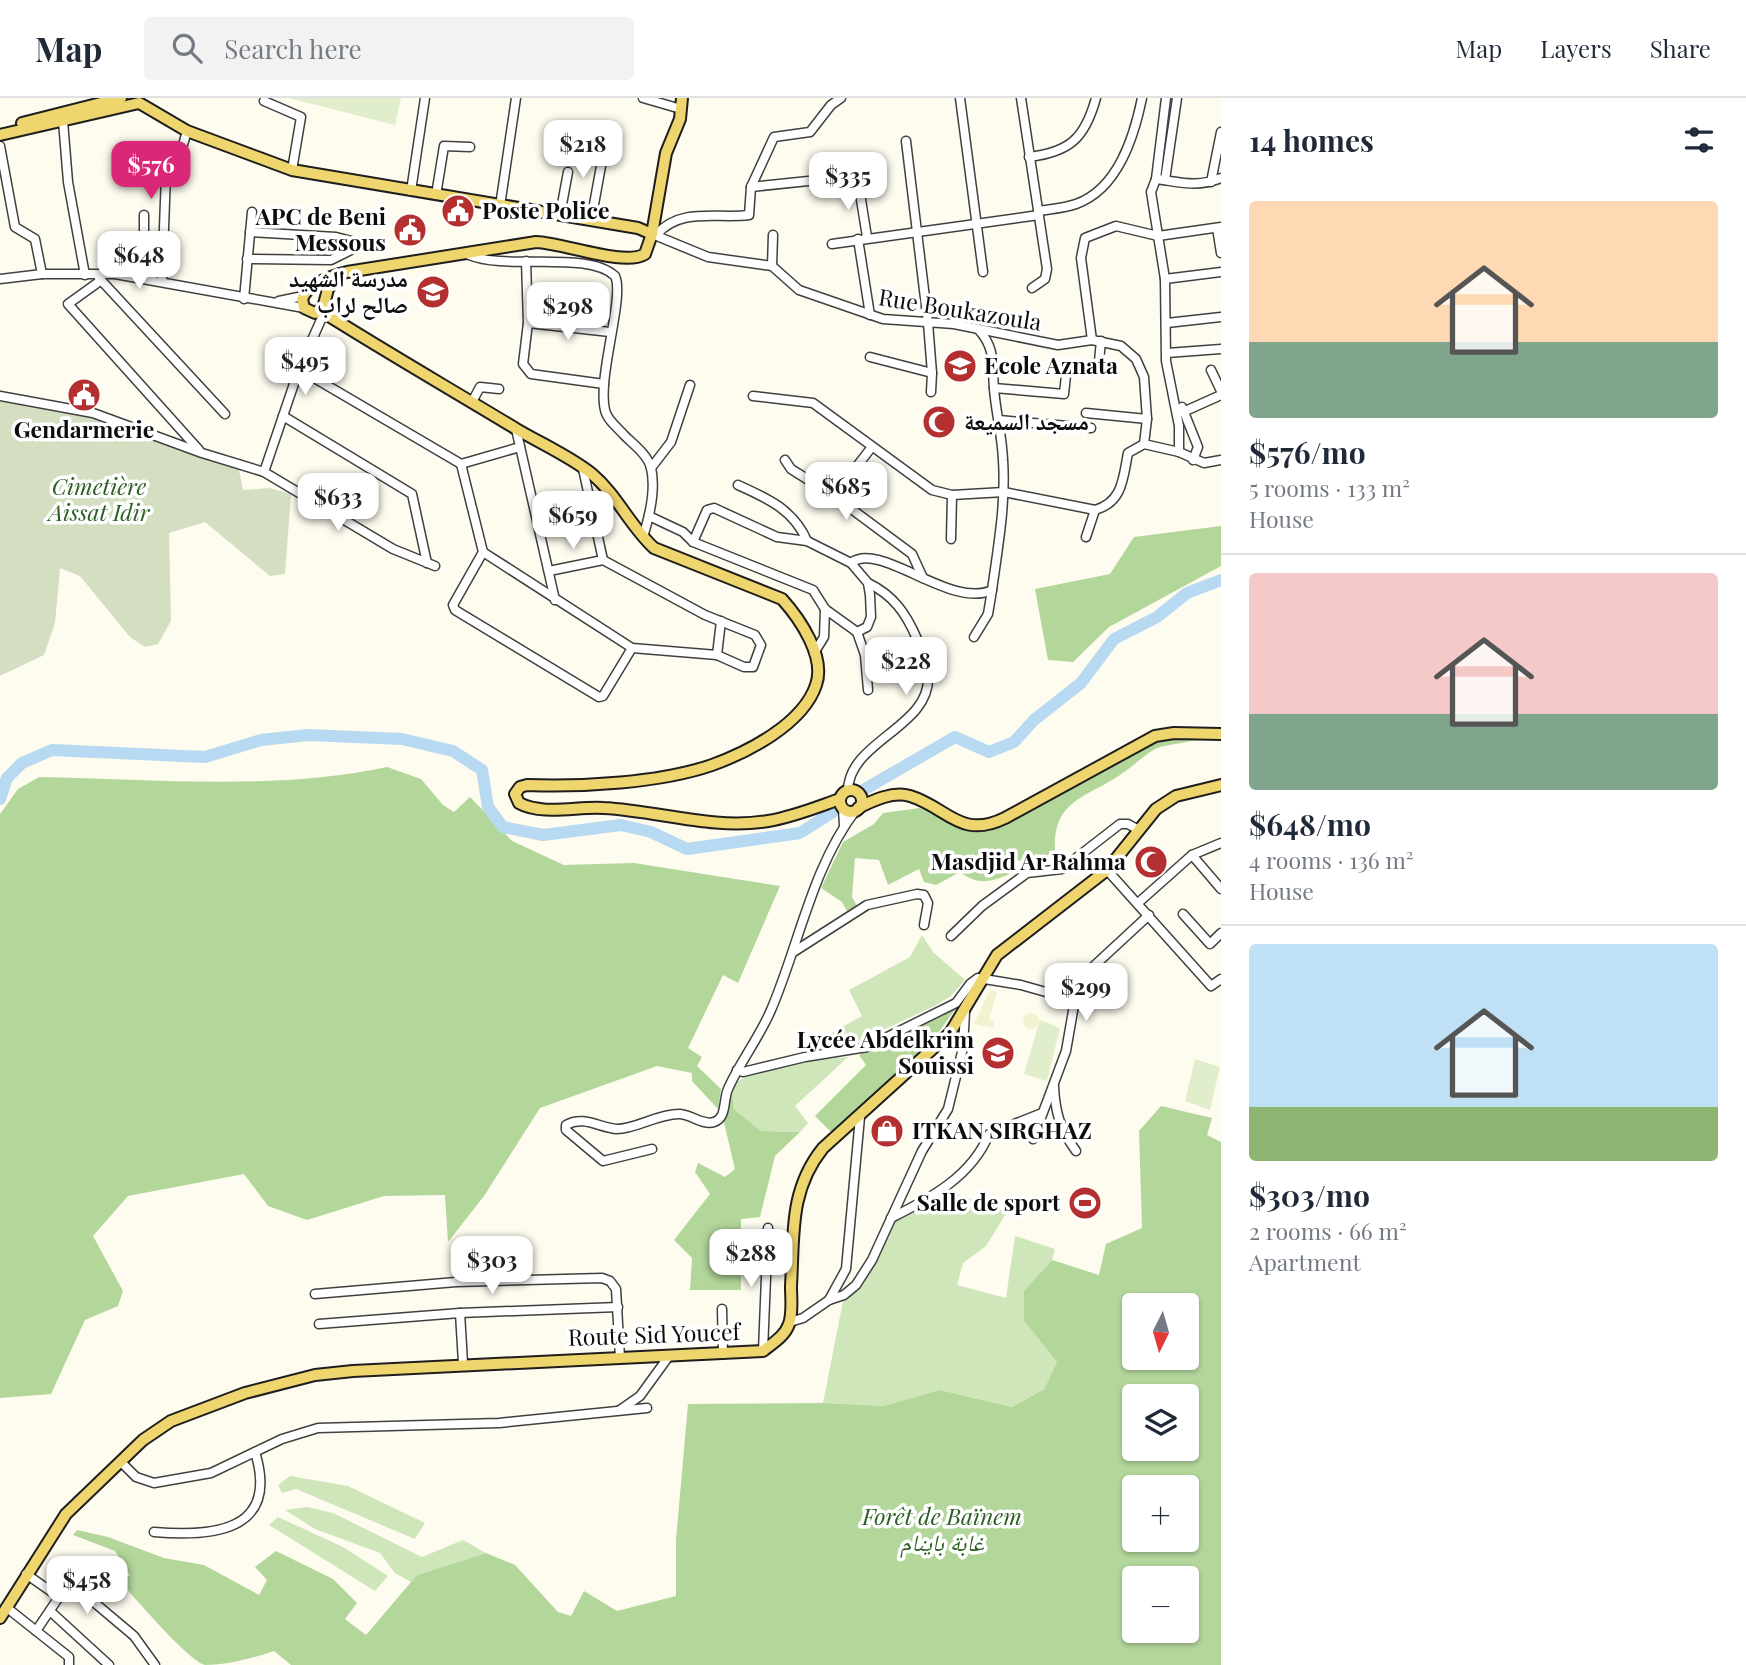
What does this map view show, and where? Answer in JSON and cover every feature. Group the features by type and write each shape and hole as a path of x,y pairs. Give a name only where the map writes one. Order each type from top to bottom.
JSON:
{"main road":[{"path":"0,128 121,98"},
{"path":"0,135 143,101 160,117 187,131 292,170 638,228 654,234"},
{"path":"681,103 666,153 654,234 645,254 628,260 556,243 513,244 470,254 339,274 322,281 303,296 304,308 311,312 322,312 583,469 616,499 654,548 686,563 753,585 782,599 797,615 814,653 817,684 810,698 778,729 746,750 710,765 675,773 592,786 527,785 515,794 519,803 535,808 610,808 736,824 785,817 847,798 910,796 961,824 985,825 1005,818 1156,736 1185,733 1221,734"},
{"path":"322,312 325,297 339,274"},
{"path":"313,289 325,297"},
{"path":"790,1322 795,1214 800,1184 810,1164 823,1148 950,1033 997,955 1107,870 1156,809 1176,796 1221,785"},
{"path":"857,809 890,796"},
{"path":"847,798 861,799 857,809"},
{"path":"847,798 857,809"},
{"name":"Route Sid Youcef","path":"3,1612 66,1514 143,1440 171,1421 245,1393 328,1374 463,1363 723,1354 763,1350 777,1340 790,1322"}],"street":[{"path":"411,191 425,98"},
{"path":"500,205 516,98"},
{"path":"643,98 681,103"},
{"path":"773,235 772,266 708,257 654,234 666,224 686,217 730,218 749,215 751,187 774,137 810,132 831,105 841,98"},
{"path":"960,98 983,272"},
{"path":"1021,98 1047,269 1045,279 1032,288"},
{"path":"1029,157 1066,149 1090,119 1096,98"},
{"path":"832,244 1039,213 1077,204 1119,168 1132,137 1142,98"},
{"path":"1160,179 1166,98"},
{"path":"1177,98 1160,179 1151,192 1165,279 1167,353 1179,426 1179,452"},
{"path":"264,101 301,117 292,170"},
{"path":"62,121 68,182 85,275"},
{"path":"162,282 166,174 178,162 187,131"},
{"path":"1211,182 1221,132"},
{"path":"906,141 919,231 932,373 931,392"},
{"path":"591,221 604,144"},
{"path":"0,146 15,227 35,239 42,274"},
{"path":"436,195 444,146 470,147"},
{"path":"560,215 568,172"},
{"path":"1160,179 1177,184 1211,182 1221,178"},
{"path":"751,187 818,180"},
{"path":"858,181 870,315"},
{"path":"244,299 252,212"},
{"path":"144,215 144,278"},
{"path":"1092,340 1081,258 1085,238 1116,226 1158,236 1219,228 1221,253"},
{"path":"247,259 331,260 359,246 359,243 335,237 250,232"},
{"path":"470,254 492,263 527,261 599,267 611,272 618,282 604,384 605,410 608,417 644,455 651,468 649,516 643,537"},
{"path":"527,261 528,323 523,364 528,372 604,384"},
{"name":"Rue Boukazoula","path":"772,266 799,290 870,315 978,329 1058,345 1092,340 1121,346 1136,359 1144,377 1147,419 1144,444"},
{"path":"1165,279 1221,272"},
{"path":"0,279 42,274 99,278 225,414"},
{"path":"202,453 68,304 99,278 115,274 304,308"},
{"path":"273,302 303,296"},
{"path":"264,472 299,369 322,312"},
{"path":"1167,323 1221,317"},
{"path":"528,323 610,332"},
{"path":"974,637 988,614 1004,492 991,344 978,329"},
{"path":"1099,362 1101,341"},
{"path":"1167,353 1221,349"},
{"path":"870,357 932,373"},
{"path":"299,369 461,464 483,552 555,600 632,648 717,655 749,668 753,667 761,645 755,635 721,621 603,560 549,571"},
{"path":"1193,460 1198,447 1183,410 1221,393 1211,370"},
{"path":"993,388 1064,394 1066,375"},
{"path":"651,468 671,442 682,418 690,385"},
{"path":"472,401 480,387 499,388"},
{"path":"0,396 93,413 202,453 264,472 393,549 431,564 412,494 283,416"},
{"path":"753,396 813,403 932,490 952,495 1004,492 1095,510 1108,507 1116,498 1128,453 1144,444 1179,452 1193,460 1209,463 1221,460"},
{"path":"1086,413 1147,419"},
{"path":"999,420 1091,428"},
{"path":"516,429 555,600"},
{"path":"461,464 520,447"},
{"path":"834,496 871,448"},
{"path":"785,460 792,469 834,496 912,554 923,579"},
{"path":"583,469 603,560"},
{"path":"738,485 774,502 789,513 801,525 807,541"},
{"path":"951,539 952,495"},
{"path":"693,541 710,508 777,537 807,541 851,563 868,583 896,602 905,615 924,658 928,685 920,704 850,770 844,826"},
{"path":"1086,537 1095,510"},
{"path":"649,516 683,532 693,541 813,590 825,608 857,632 865,655 868,690"},
{"path":"483,552 453,605 455,610 598,697 603,696 632,648"},
{"path":"851,563 864,558 876,559 950,589 981,593 992,590"},
{"path":"857,632 867,627 871,617 868,583"},
{"path":"814,653 824,637 825,608"},
{"path":"717,655 721,621"},
{"path":"652,1149 603,1161 566,1130 566,1125 595,1122 618,1129 661,1115 682,1114 713,1123 723,1114 726,1093 770,1012 817,885 844,826 857,809"},
{"path":"951,936 982,906 1027,873 1062,869 1120,824 1138,829"},
{"path":"1138,903 1192,855 1221,843"},
{"path":"1192,855 1221,890"},
{"path":"1107,870 1211,986 1221,979"},
{"path":"794,952 866,905 917,894 924,895 928,902 924,925"},
{"path":"1183,914 1210,944 1221,933"},
{"path":"1032,1139 1066,1051 1074,1000 1082,977 1149,915"},
{"path":"737,1070 743,1072 867,1046 957,1003 970,984 985,978 1074,1000"},
{"path":"790,1322 803,1318 829,1300 844,1295 856,1285 872,1260 922,1151 948,1109 963,1048 965,1012"},
{"path":"1054,1082 1055,1112 1062,1132 1076,1151"},
{"path":"891,1219 956,1180 981,1154 989,1133 1042,1113"},
{"path":"829,1300 846,1269 860,1117"},
{"path":"763,1350 768,1228"},
{"path":"316,1294 456,1282 602,1278 610,1281 616,1289 620,1358"},
{"path":"319,1324 460,1313 618,1307"},
{"path":"722,1309 723,1354"},
{"path":"460,1313 463,1363"},
{"path":"620,1410 640,1396 669,1356"},
{"path":"121,1462 136,1477 155,1483 211,1473 282,1439 318,1428 499,1423 647,1409"},
{"path":"154,1532 196,1536 213,1533 245,1517 254,1509 260,1488 261,1470 255,1452"},
{"path":"26,1574 60,1597 83,1594 134,1636 155,1665"},
{"path":"36,1631 60,1597"},
{"path":"50,1611 109,1665"},
{"path":"3,1612 36,1631 69,1657 69,1665"}],"green space":[{"path":"289,98 401,98 395,125"},
{"name":"Cimetière Aissat Idir","path":"0,399 90,415 239,470 243,490 270,488 291,494 285,574 270,576 205,522 169,533 171,621 158,644 145,647 130,637 80,576 60,568 55,623 44,655 0,676"},
{"path":"1221,526 1221,566 1109,627 1073,662 1048,660 1035,589 1110,574 1134,537"},
{"path":"1172,739 1197,739 1155,749 1120,775 1074,802 1060,820 1055,850 1044,858 1008,862 1012,873 998,879 979,881 960,872 936,885 924,882 919,869 888,885 879,860 855,858 852,897 858,908 848,913 842,902 821,888 843,842 874,824 883,813 920,808 967,831 989,831 1018,818 1146,744"},
{"path":"387,767 421,779 443,805 454,812 470,797 512,841 564,865 634,863 780,886 738,983 723,975 688,1048 702,1057 697,1066 721,1089 718,1109 692,1081 692,1073 657,1066 540,1108 484,1196 448,1242 445,1195 384,1196 307,1220 268,1206 244,1174 128,1196 93,1236 123,1291 118,1306 85,1320 51,1394 0,1398 0,814 18,789 39,777 258,781 301,779"},
{"path":"922,935 933,952 965,980 951,996 854,1043 803,1049 862,1016 849,990 910,957"},
{"path":"972,986 936,1036 831,1132 815,1116 866,1065 859,1055 947,1012"},
{"path":"990,990 997,992 989,1020 994,1022 993,1028 974,1024"},
{"path":"1028,1013 1034,1013 1039,1021 1037,1027 1028,1029 1023,1024 1023,1018"},
{"path":"1040,1020 1060,1028 1047,1081 1024,1074"},
{"path":"848,1057 795,1106 808,1123 800,1132 761,1131 734,1109 731,1085 744,1078 743,1075 803,1061"},
{"path":"1195,1059 1220,1067 1210,1110 1185,1101"},
{"path":"731,1085 734,1109 761,1131 800,1132 775,1156 760,1217 741,1219 741,1290 690,1290 692,1258 674,1240 710,1194 695,1172 698,1163 725,1177 735,1169 722,1114"},
{"name":"Forêt de Baïnem غابة باينام","path":"1161,1106 1212,1118 1207,1135 1221,1142 1221,1665 291,1665 274,1651 240,1661 205,1665 186,1652 119,1581 130,1575 115,1551 73,1535 77,1530 108,1537 164,1558 204,1565 259,1595 267,1580 255,1567 276,1551 333,1579 357,1603 345,1619 366,1635 417,1575 486,1553 515,1565 558,1612 571,1616 584,1591 617,1611 676,1596 676,1540 688,1404 823,1403 883,1406 940,1390 1012,1407 1044,1389 1057,1362 1024,1321 1024,1291 1052,1260 1099,1275 1106,1244 1142,1228 1139,1131"},
{"path":"948,1191 1007,1212 986,1246 963,1263 957,1285 1006,1298 1015,1236 1055,1249 1052,1260 1024,1291 1024,1321 1057,1362 1044,1389 1012,1407 940,1390 883,1406 823,1403 843,1301 853,1294 868,1276 894,1221"},
{"path":"290,1476 348,1486 425,1523 415,1539 296,1489 282,1493 278,1485"},
{"path":"307,1507 333,1513 422,1557 463,1540 486,1553 417,1575 411,1582 395,1573 380,1553 315,1529 285,1510"},
{"path":"278,1517 343,1547 388,1576 375,1591 269,1525"}],"waterway":[{"path":"865,789 955,737 989,752 1014,742 1034,720 1081,683 1114,639 1157,617 1187,593 1221,580"},
{"path":"0,799 7,778 22,763 52,750 205,757 261,740 308,735 402,739 453,751 482,770 488,807 503,827 543,835 621,825 651,832 687,849 800,833 833,812"}],"place":[{"name":"Poste Police","path":"458,211"},
{"name":"APC de Beni Messous","path":"410,230"},
{"name":"مدرسة الشهيد صالح لراب","path":"433,292"},
{"name":"Ecole Aznata","path":"960,366"},
{"name":"Gendarmerie","path":"84,395"},
{"name":"مسجد السميعة","path":"939,422"},
{"name":"Masdjid Ar Rahma","path":"1151,862"},
{"name":"Lycée Abdelkrim Souissi","path":"998,1053"},
{"name":"ITKAN SIRGHAZ","path":"887,1131"},
{"name":"Salle de sport","path":"1085,1203"}]}
